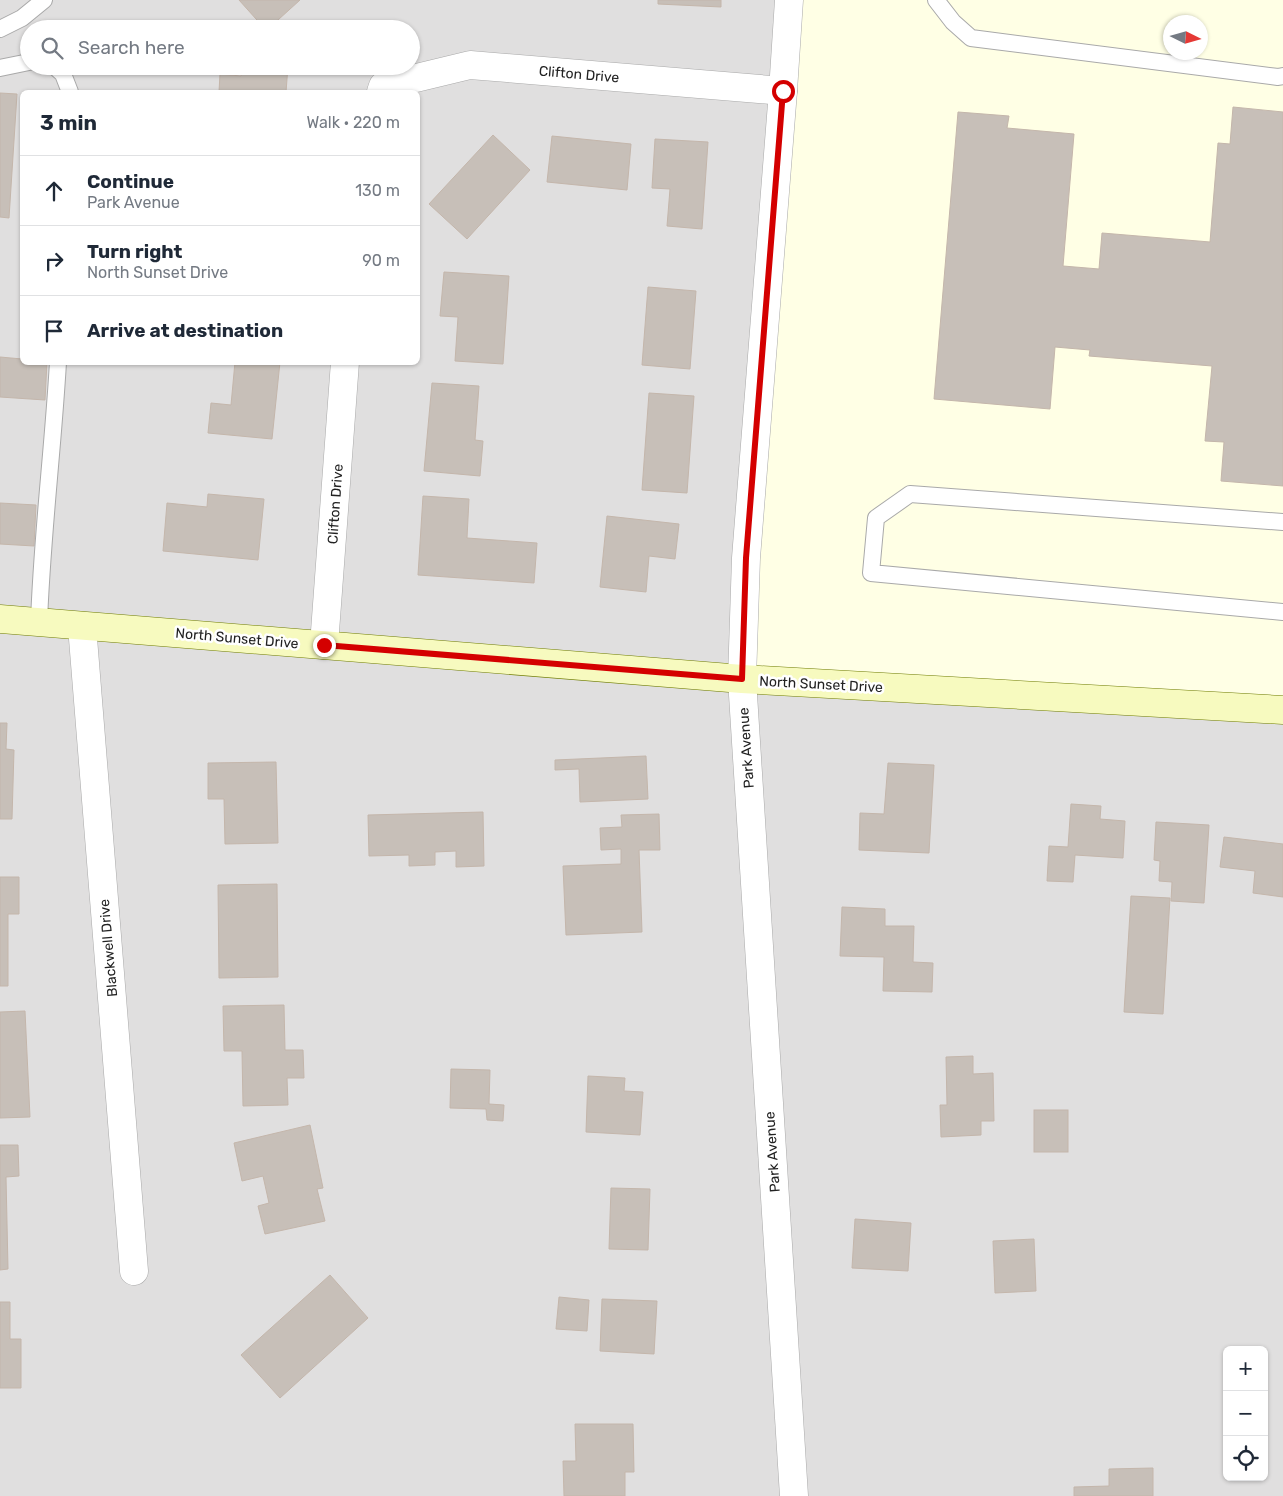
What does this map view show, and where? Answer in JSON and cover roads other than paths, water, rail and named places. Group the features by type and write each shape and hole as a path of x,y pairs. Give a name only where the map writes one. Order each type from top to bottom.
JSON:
{"main road":[{"name":"North Sunset Drive","path":"0,619 742,679 1283,710"}],"street":[{"name":"Park Avenue","path":"789,0 746,558 742,679 794,1496"},
{"name":"Clifton Drive","path":"382,90 383,86 470,65 783,91"},
{"name":"Clifton Drive","path":"324,645 345,365"},
{"name":"Blackwell Drive","path":"82,626 134,1271"}],"lane":[{"path":"0,29 22,18 44,0"},
{"path":"936,0 953,22 971,38 1278,77 1283,76"},
{"path":"0,68 20,64"},
{"path":"63,75 69,90"},
{"path":"39,622 40,575 58,365"},
{"path":"1283,522 910,494 876,518 871,573 1283,612"}]}
